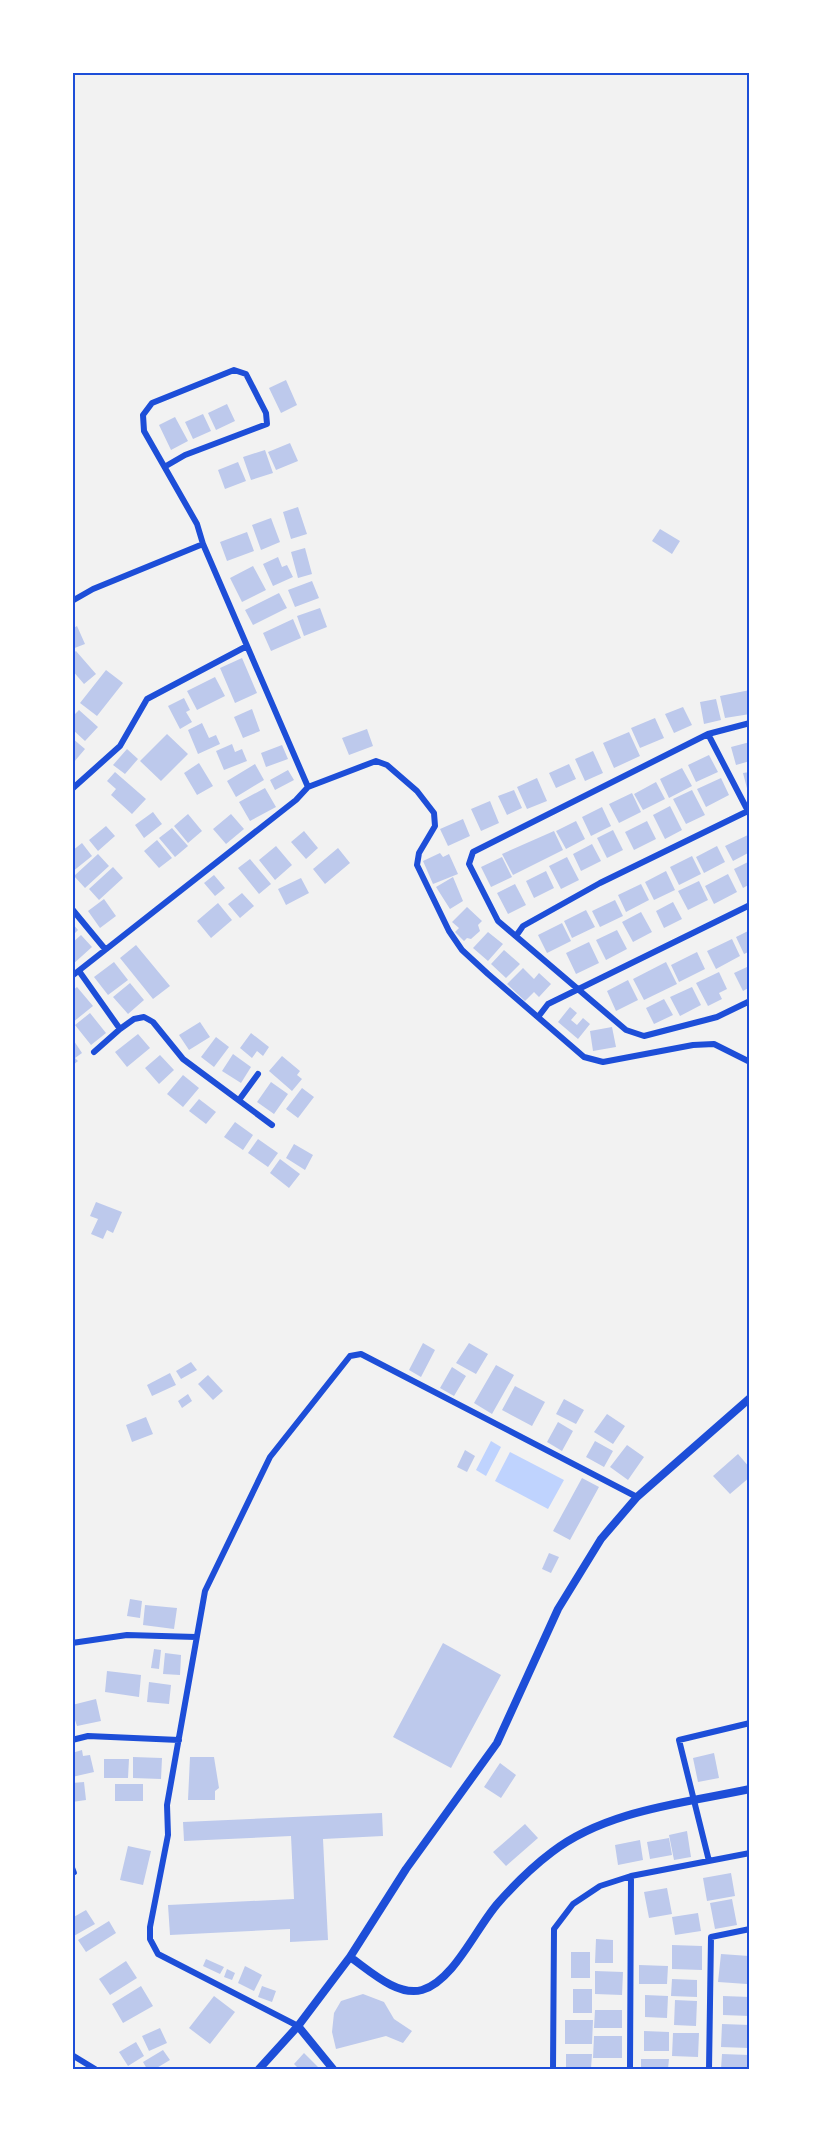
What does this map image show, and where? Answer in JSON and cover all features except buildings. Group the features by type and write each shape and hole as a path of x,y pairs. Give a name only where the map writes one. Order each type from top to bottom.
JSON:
{"street":[{"path":"166,466 185,455 267,424 266,413 246,374 234,370 152,403 143,415 144,431 197,524 203,544 308,787"},
{"path":"72,601 93,589 203,544"},
{"path":"72,789 120,746 147,699 247,646"},
{"path":"750,723 708,734 472,852 468,864 498,921 626,1030 644,1036 717,1017 750,1001"},
{"path":"516,936 522,926 600,883 749,812 708,734"},
{"path":"72,976 296,800 308,787 376,761 387,765 417,791 434,813 435,826 419,852 417,865 449,932 462,950 584,1057 603,1062 693,1045 714,1044 750,1062"},
{"path":"538,1017 548,1004 750,905"},
{"path":"72,909 105,949"},
{"path":"79,970 120,1029"},
{"path":"93,1052 134,1019 144,1017 153,1022 183,1059 272,1125"},
{"path":"239,1100 258,1074"},
{"path":"333,2069 298,2026 158,1954 150,1939 150,1927 168,1835 167,1805 205,1591 270,1456 350,1356 361,1354 637,1497"},
{"path":"259,2069 298,2026 350,1957 406,1869 497,1743 558,1608 601,1539 637,1497 750,1398"},
{"path":"72,1643 127,1635 196,1636"},
{"path":"709,1861 679,1740 750,1723"},
{"path":"72,1740 88,1736 178,1740"},
{"path":"350,1957 406,1992 422,1990 442,1980 497,1904 553,1851 579,1834 620,1819 750,1789"},
{"path":"553,2069 554,1929 573,1904 600,1886 631,1876 750,1853"},
{"path":"630,2069 631,1876"},
{"path":"709,2069 711,1937 750,1929"},
{"path":"72,2055 95,2069"}],"lane":[{"path":"72,1865 75,1873"}],"water":[{"path":"491,1441 501,1447 486,1476 476,1470"},
{"path":"510,1452 564,1480 548,1509 495,1481"}]}
